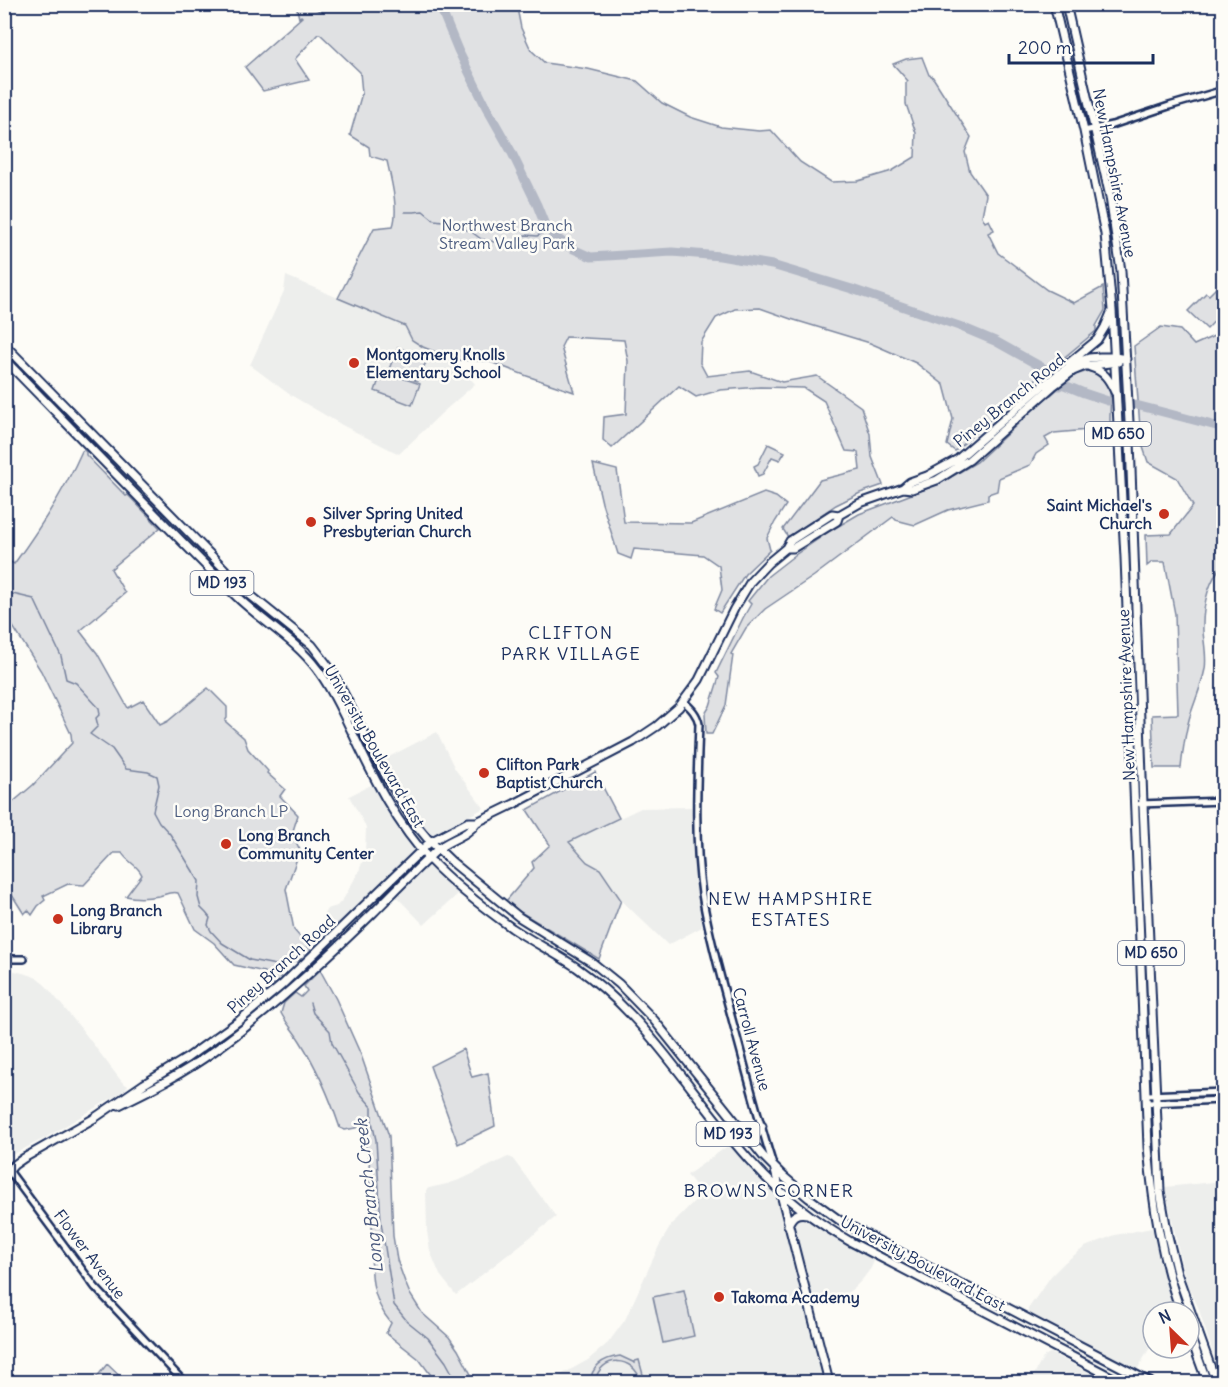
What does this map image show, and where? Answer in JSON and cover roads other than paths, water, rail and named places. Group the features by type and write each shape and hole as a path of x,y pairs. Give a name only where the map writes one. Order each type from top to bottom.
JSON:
{"main road":[{"name":"New Hampshire Avenue","path":"1054,4 1105,234 1113,310 1125,570 1157,1102 1159,1173 1168,1236 1182,1289 1216,1383"},
{"name":"New Hampshire Avenue","path":"1066,4 1110,197 1121,271 1126,359 1148,1147 1156,1222 1177,1300"},
{"path":"1060,376 1097,340 1113,310"},
{"name":"University Boulevard East","path":"4,344 249,594 312,645 332,671 387,778 413,821 430,842 519,917 593,963 631,996 663,1030 747,1137 774,1167 830,1214 1150,1383"},
{"name":"Piney Branch Road","path":"146,1087 196,1064 268,1009 342,943 445,844 471,830 477,822 633,742 657,726 683,701 702,674 734,609 751,582 786,548 790,541 832,514 839,515 860,503 903,488 912,489 937,480 969,460 1050,384 1081,360 1100,357 1115,360"},
{"name":"University Boulevard East","path":"4,358 246,606 292,642 317,669 392,809 429,858 489,911 583,972 616,1000 678,1069 750,1161 779,1191 807,1214 851,1242 1121,1383"},
{"name":"Piney Branch Road","path":"1060,376 1085,366 1126,359"},
{"path":"1085,366 1103,373 1110,381 1116,395"},
{"name":"Piney Branch Road","path":"6,1170 146,1087 201,1049 262,1002 308,961 421,849 468,822 477,822"},
{"path":"747,1137 758,1134 762,1126"},
{"name":"Carroll Avenue","path":"774,1167 829,1383"},
{"path":"788,1225 798,1213 807,1214"},
{"path":"1004,1321 1017,1318 1019,1315"},
{"path":"1199,1360 1207,1383"},
{"path":"1107,1376 1124,1370"}],"street":[{"path":"1084,131 1112,125 1224,90"},
{"name":"Carroll Avenue","path":"683,701 695,713 699,724 697,794 702,893 713,946 774,1167"},
{"path":"1139,804 1224,801"},
{"path":"4,959 24,959"},
{"path":"1147,1099 1156,1094 1224,1092"},
{"path":"1147,1099 1157,1102 1224,1100"},
{"name":"Flower Avenue","path":"6,1170 95,1287 184,1383"}],"waterway":[{"path":"308,5 320,11 325,4"},
{"path":"439,4 458,50 511,151 545,225 554,236 571,248 591,257 672,252 720,256 772,265 852,289 959,326 995,341 1047,370 1045,376 1059,386 1062,384 1108,401"},
{"path":"1154,4 1156,10"},
{"path":"405,212 423,211 434,220 452,222 460,229 469,230 481,239 509,245 518,237 537,236 549,230"},
{"path":"1136,405 1224,428"},
{"name":"Long Branch Creek","path":"4,592 34,599 61,656 66,679 76,683 99,708 100,714 96,718 98,726 90,734 112,749 126,769 148,772 157,776 159,785 153,811 199,881 198,897 201,908 210,918 208,925 211,931 222,943 250,960 276,965"},
{"name":"Long Branch Creek","path":"310,1003 313,1013 330,1031 332,1043 359,1092 372,1107 381,1222 394,1305 407,1321 428,1338 446,1362 457,1382"}],"place":[{"name":"Montgomery Knolls Elementary School","path":"354,363"},
{"name":"Saint Michael's Church","path":"1164,514"},
{"name":"Silver Spring United Presbyterian Church","path":"311,522"},
{"name":"Clifton Park Baptist Church","path":"484,773"},
{"name":"Long Branch Community Center","path":"226,844"},
{"name":"Long Branch Library","path":"58,919"},
{"name":"Takoma Academy","path":"719,1297"}],"district":[{"name":"CLIFTON PARK VILLAGE","path":"571,643"},
{"name":"NEW HAMPSHIRE ESTATES","path":"791,909"},
{"name":"BROWNS CORNER","path":"769,1191"}],"park label":[{"name":"Northwest Branch Stream Valley Park","path":"507,234"},
{"name":"Long Branch LP","path":"231,811"}]}
